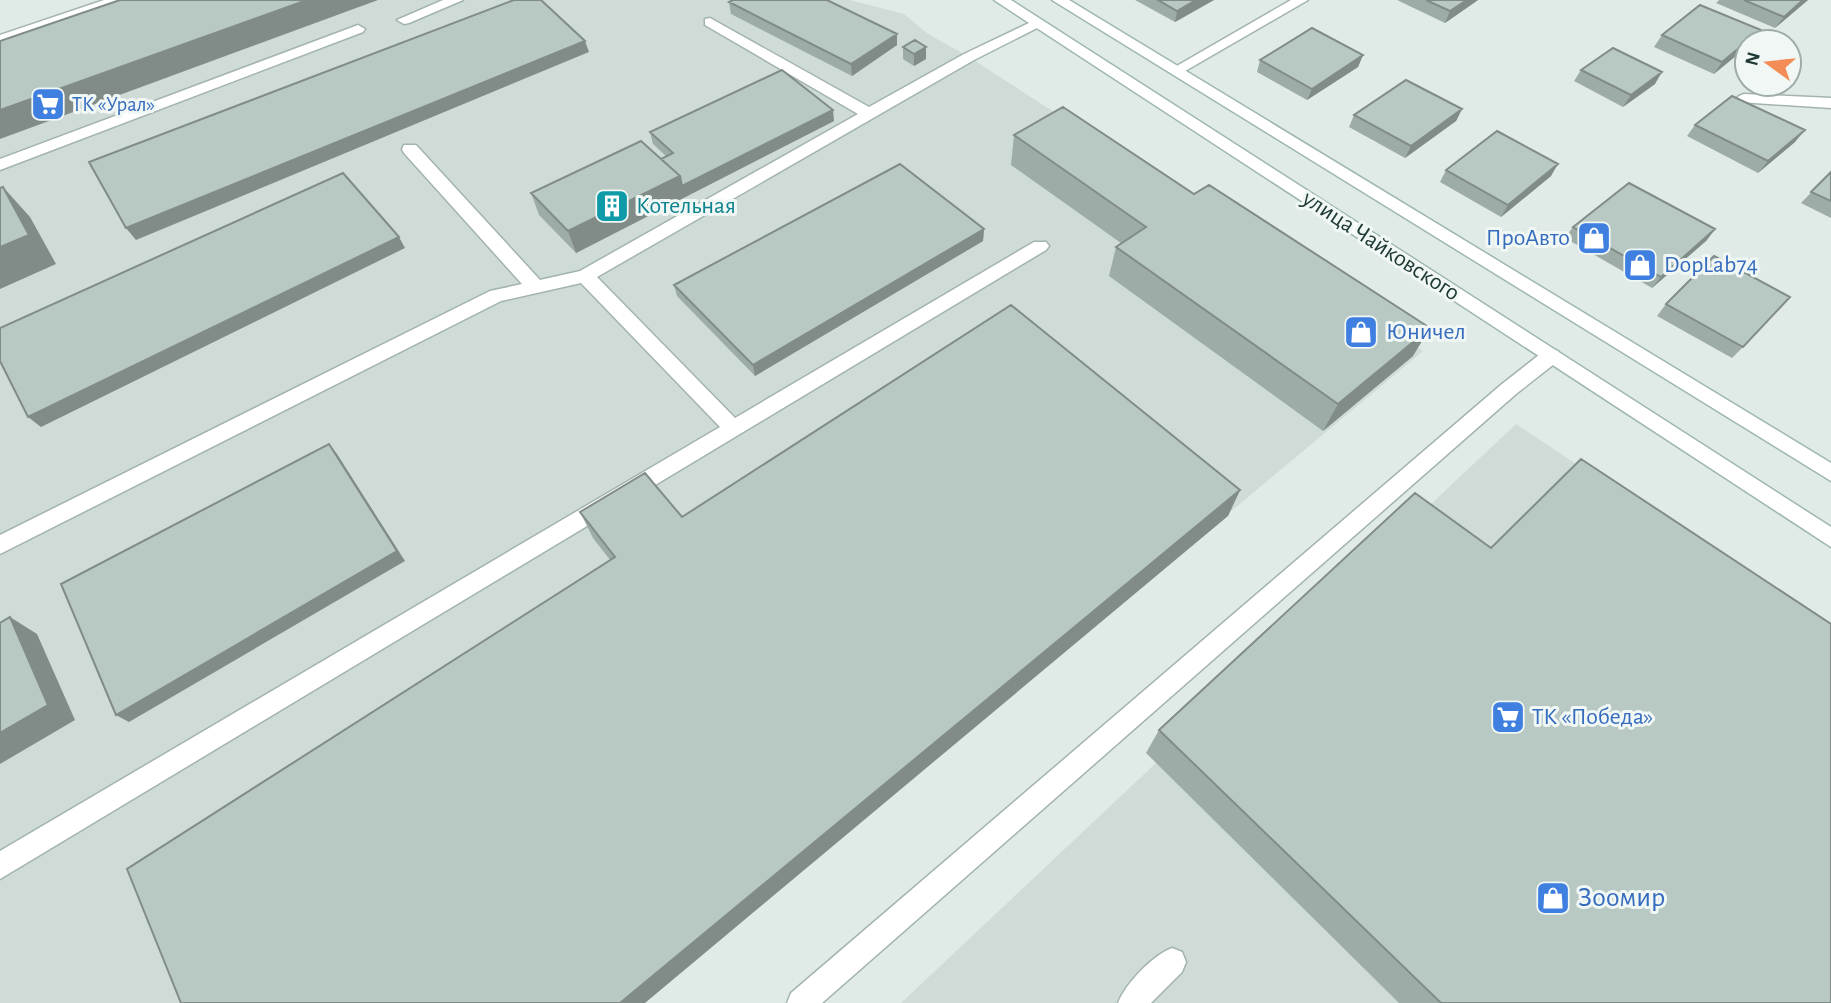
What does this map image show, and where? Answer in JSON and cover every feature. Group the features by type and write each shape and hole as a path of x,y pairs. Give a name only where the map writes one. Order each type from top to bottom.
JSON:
{"main road":[{"path":"0,40 118,0"},
{"path":"404,20 456,0"},
{"name":"улица Чайковского","path":"1001,0 1831,538"},
{"name":"улица Чайковского","path":"1059,0 1831,473"},
{"path":"1175,71 1301,0"},
{"path":"710,22 871,115"},
{"path":"0,545 496,296 585,276 969,57 1038,24"},
{"path":"0,165 358,29"},
{"path":"1744,99 1831,103"},
{"path":"410,149 536,287"},
{"path":"0,866 1040,246"},
{"path":"585,276 733,428"},
{"path":"801,1003 1509,388 1552,356"},
{"path":"1132,1003 1172,962"}],"shaded area":[{"path":"199,0 850,0 904,14 928,34 969,57 1423,351 642,1003 0,1003 0,69"},
{"name":"ТК «Победа»","path":"1516,424 1831,633 1831,1003 901,1003"}],"building":[{"path":"120,0 307,0 0,110 0,41"},
{"path":"514,0 541,0 585,41 126,228 89,162"},
{"path":"827,0 897,34 851,64 729,2"},
{"path":"1158,0 1196,0 1177,11"},
{"path":"1426,0 1467,0 1450,11"},
{"path":"1744,0 1803,0 1784,17"},
{"path":"1700,5 1756,28 1733,28 1733,53 1722,62 1662,35"},
{"path":"1312,28 1363,55 1312,89 1260,60"},
{"path":"915,40 926,47 914,54 903,47"},
{"path":"1613,48 1662,72 1631,95 1581,70"},
{"path":"782,70 833,110 682,186 680,176 661,159 673,153 650,132"},
{"path":"1406,80 1462,109 1411,146 1354,115"},
{"path":"1732,96 1805,130 1768,161 1695,125"},
{"path":"1063,107 1194,194 1209,185 1430,328 1338,404 1116,247 1146,227 1014,135"},
{"path":"1497,131 1558,164 1508,205 1446,170"},
{"path":"641,141 680,176 568,231 531,193"},
{"path":"900,164 984,229 753,365 674,285"},
{"path":"1831,172 1831,201 1811,192"},
{"path":"343,173 399,237 28,417 0,361 0,328"},
{"path":"1629,183 1715,229 1661,277 1573,227"},
{"path":"3,187 29,235 0,247 0,188"},
{"path":"1714,256 1790,297 1743,347 1666,304"},
{"path":"1011,305 1240,490 620,1003 181,1003 127,869 615,557 580,512 645,473 682,517"},
{"path":"329,444 397,551 116,715 61,584"},
{"name":"ТК «Победа»","path":"1581,459 1831,624 1831,1003 1441,1003 1159,730 1415,493 1491,548"},
{"path":"10,617 48,705 0,733 0,623"}],"place":[{"name":"ТК «Урал»","path":"48,104"},
{"name":"Котельная","path":"612,206"},
{"name":"ПроАвто","path":"1594,238"},
{"name":"DopLab74","path":"1640,265"},
{"name":"Юничел","path":"1361,332"},
{"name":"ТК «Победа»","path":"1508,717"},
{"name":"Зоомир","path":"1553,898"}]}
